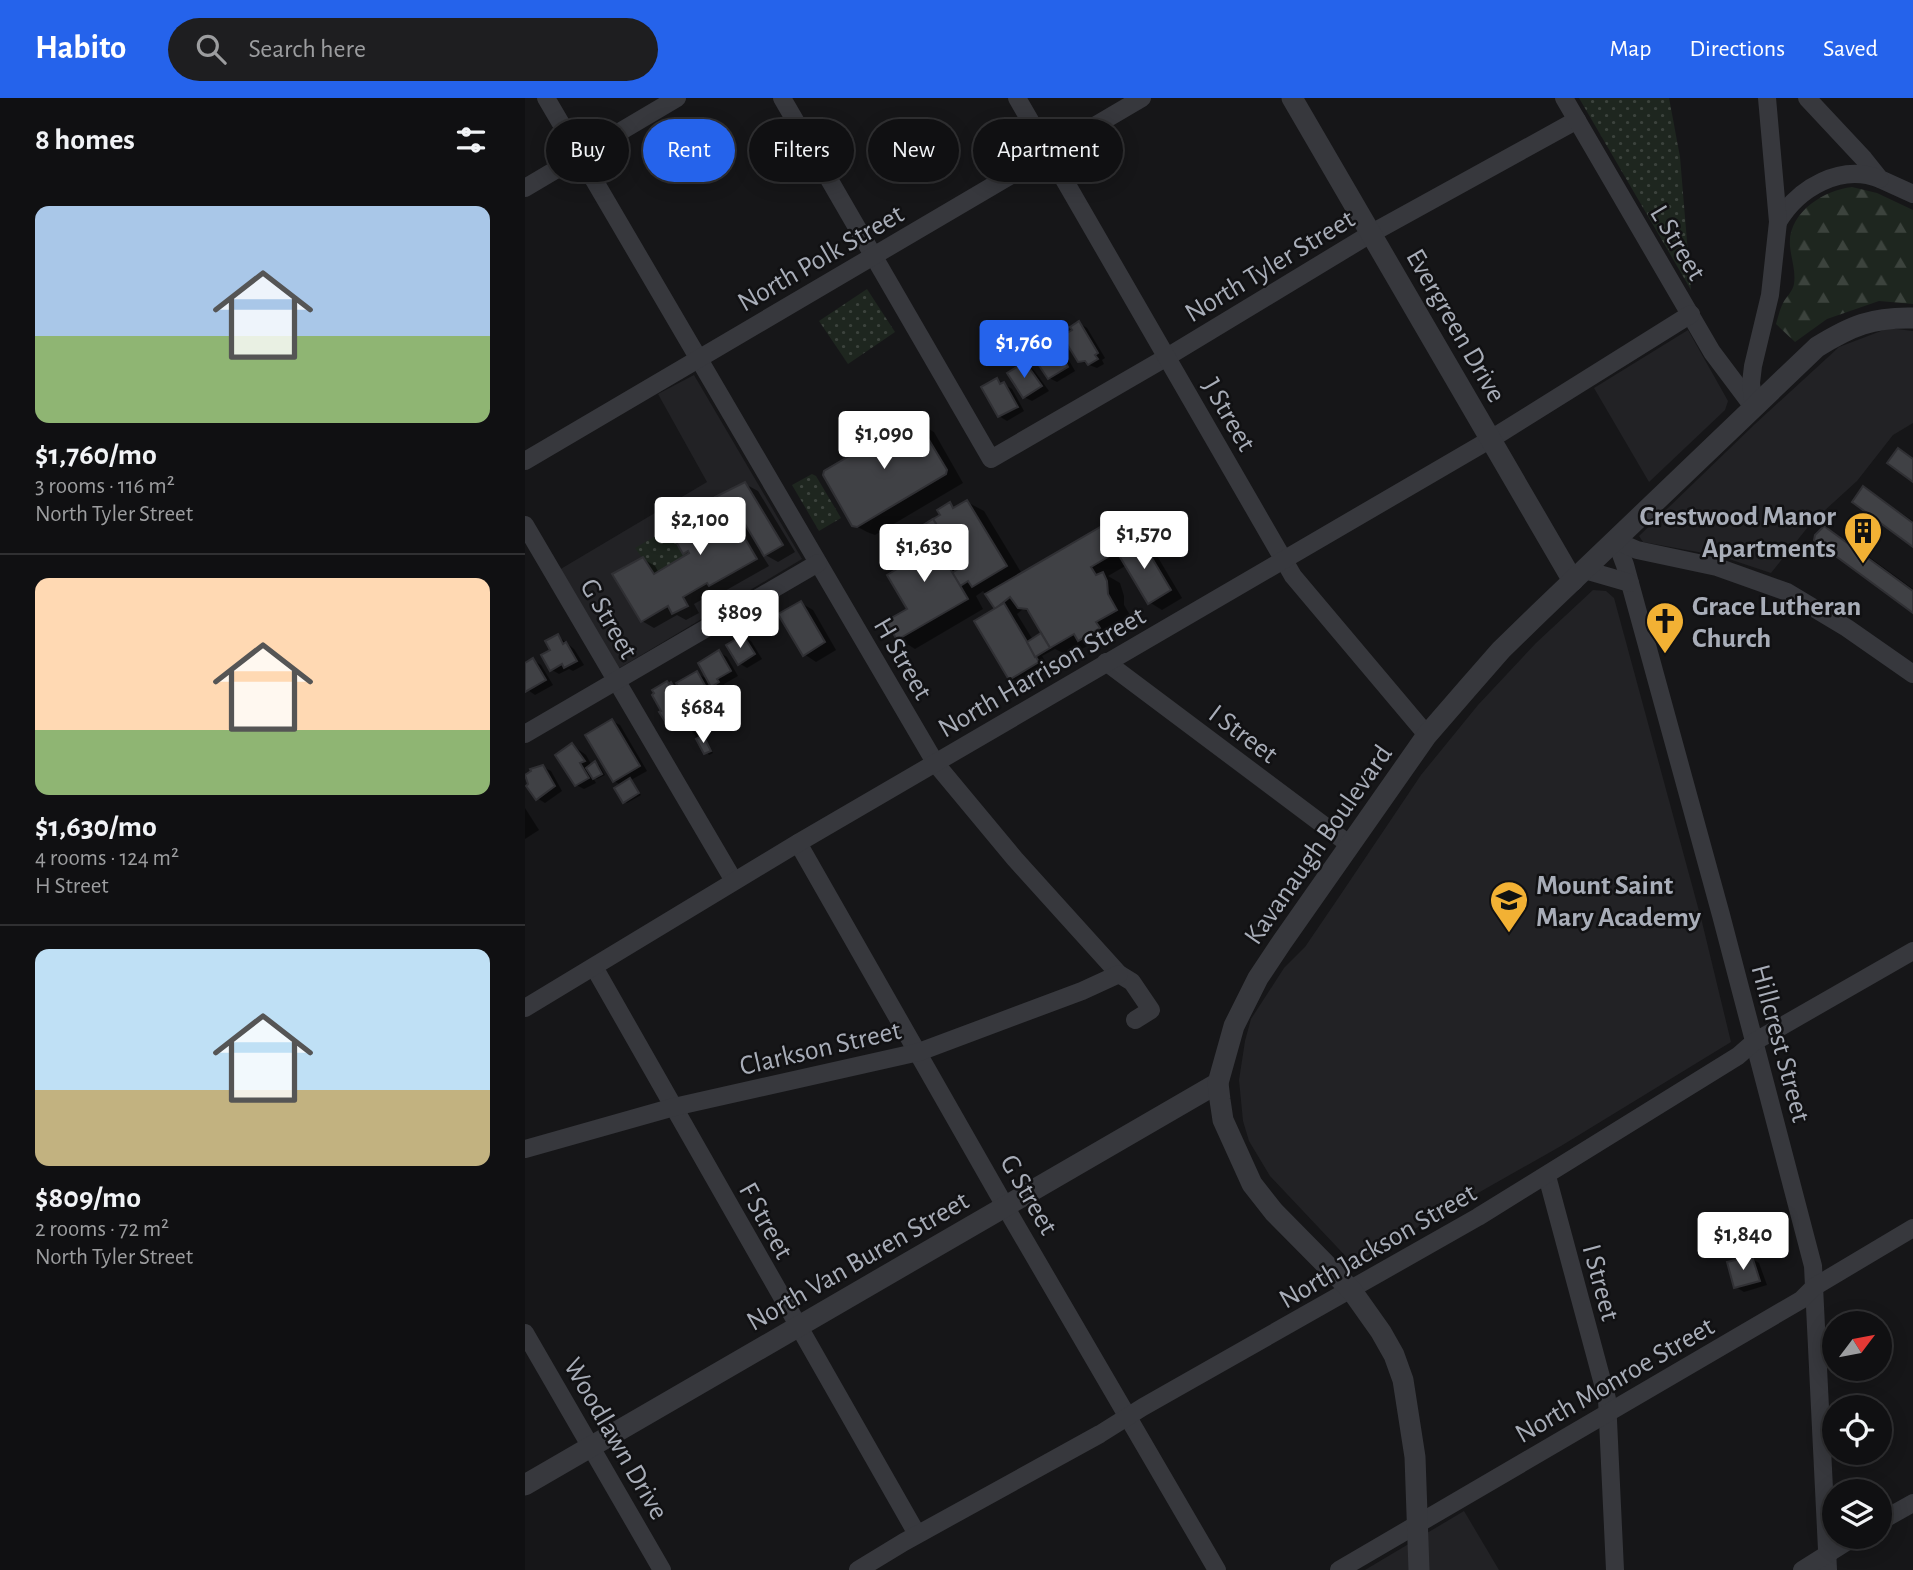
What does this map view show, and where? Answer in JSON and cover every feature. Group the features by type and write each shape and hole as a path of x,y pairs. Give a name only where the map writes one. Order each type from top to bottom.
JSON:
{"street":[{"name":"H Street","path":"545,98 557,119"},
{"path":"629,127 677,98"},
{"path":"782,98 873,256"},
{"name":"J Street","path":"1017,98 1029,119"},
{"name":"North Polk Street","path":"1106,119 1142,98"},
{"name":"Evergreen Drive","path":"1292,98 1491,439 1579,575"},
{"name":"L Street","path":"1564,98 1712,352 1754,408"},
{"path":"1754,408 1751,383 1753,366 1770,295 1778,222 1767,98"},
{"path":"1807,98 1880,179"},
{"name":"North Tyler Street","path":"873,256 991,459 1372,233 1577,120"},
{"path":"1778,222 1793,200 1822,182 1857,173 1880,179 1913,194"},
{"path":"525,188 546,176"},
{"name":"H Street","path":"594,182 936,764 1015,859 1119,974 1132,982 1151,1010 1135,1020"},
{"name":"North Polk Street","path":"525,461 999,182"},
{"name":"J Street","path":"1066,182 1293,576 1427,735"},
{"name":"North Harrison Street","path":"528,1000 594,967 798,843 1491,439 1691,314"},
{"name":"Kavanaugh Boulevard","path":"1419,1570 1415,1457 1403,1380 1394,1355 1381,1332 1352,1291 1274,1212 1252,1184 1223,1120 1218,1083 1234,1026 1246,1000 1276,951 1427,735 1501,650 1817,347 1842,331 1866,321 1879,318 1913,318"},
{"name":"G Street","path":"525,526 734,881"},
{"path":"1616,541 1637,551 1717,567 1787,592 1847,628 1913,674"},
{"name":"Hillcrest Street","path":"1616,541 1630,583 1813,1266 1827,1562"},
{"path":"525,734 818,563"},
{"path":"1579,575 1630,583"},
{"name":"I Street","path":"1106,662 1350,845"},
{"name":"G Street","path":"798,843 1217,1570"},
{"name":"North Jackson Street","path":"858,1570 917,1534 1352,1291 1547,1176 1738,1056 1754,1042 1913,951"},
{"name":"F Street","path":"594,967 917,1534"},
{"name":"Clarkson Street","path":"525,1149 674,1107 919,1052 1082,991 1119,974"},
{"name":"North Van Buren Street","path":"525,1485 1218,1083"},
{"name":"I Street","path":"1547,1176 1607,1399 1615,1570"},
{"name":"North Monroe Street","path":"1339,1570 1801,1300 1814,1287 1910,1235"},
{"name":"Woodlawn Drive","path":"525,1333 593,1446 662,1570"},
{"path":"1892,1515 1913,1503"},
{"path":"1802,1570 1827,1562 1842,1549"}],"shaded area":[{"path":"1889,328 1913,331 1913,423 1893,435 1857,481 1812,522 1771,573 1720,556 1643,542 1639,536 1839,347"},
{"path":"1688,330 1728,401 1725,410 1649,482 1594,388"},
{"path":"694,375 802,559 618,669 559,570 707,482 658,394"},
{"name":"Mount Saint Mary Academy","path":"1593,590 1606,591 1614,598 1702,922 1731,1042 1561,1146 1353,1264 1270,1176 1249,1141 1243,1121 1239,1080 1251,1019 1284,968 1305,947 1421,775 1478,705 1536,643"},
{"path":"1464,1511 1499,1570 1365,1570"}],"green space":[{"path":"1579,98 1669,98 1680,157 1691,290"},
{"path":"1852,187 1877,193 1913,210 1913,304 1879,301 1827,319 1795,342 1776,324 1782,305 1794,284 1790,246 1794,223 1809,205 1819,198"},
{"path":"867,289 895,332 848,364 819,321"},
{"path":"812,474 816,476 841,518 819,531 792,485"},
{"path":"676,524 682,535 675,540 683,553 689,553 654,574 635,548"}],"building":[{"path":"1079,321 1098,353 1095,355 1098,359 1088,365 1085,361 1078,362 1062,336 1072,330 1070,327"},
{"path":"1059,350 1068,367 1048,379 1036,361"},
{"path":"1025,362 1042,386 1023,398 1007,373"},
{"path":"997,378 1000,384 1004,382 1018,407 998,417 981,387"},
{"path":"913,418 917,420 947,470 946,474 857,527 852,526 823,475 824,471 861,449 855,438 879,424 886,435"},
{"path":"1898,448 1913,459 1913,482 1887,463"},
{"path":"745,482 783,545 764,556 736,509 730,513 757,559 683,597 688,606 672,614 668,606 641,622 612,574 643,557 654,574 689,553 688,551 683,554 675,540 723,511 715,497"},
{"path":"1863,486 1913,523 1913,547 1852,502"},
{"path":"967,500 1007,566 972,587 968,581 960,586 952,573 961,567 944,538 935,543 932,538 941,532 933,519 940,515 937,510 950,502 953,508"},
{"path":"1126,512 1142,537 1091,567 1096,575 1103,572 1108,594 1117,610 1096,622 1100,628 1078,641 1074,634 1050,648 1027,609 1018,608 1010,597 995,609 985,594"},
{"path":"933,519 941,532 932,538 968,599 897,640 886,621 907,609 887,575 919,556 907,535"},
{"name":"Crestwood Manor Apartments","path":"1824,526 1913,591 1913,613 1814,540"},
{"path":"1140,538 1171,590 1148,604 1117,552"},
{"path":"801,601 825,642 803,656 778,614"},
{"path":"1004,603 1039,662 1009,680 974,621"},
{"path":"1041,633 1050,648 1035,657 1027,642"},
{"path":"558,634 577,661 564,668 562,664 550,671 541,655 550,650 545,641"},
{"path":"743,635 755,654 738,665 726,645"},
{"path":"719,650 731,671 717,679 719,682 711,687 698,663"},
{"path":"533,658 546,680 525,692 525,663"},
{"path":"697,671 720,712 705,720 699,708 693,712 676,683"},
{"path":"667,681 669,684 671,682 688,710 666,723 659,712 661,711 652,690"},
{"path":"731,694 738,707 726,716 717,701"},
{"path":"612,719 640,766 613,782 585,735"},
{"path":"703,735 711,751 704,754 696,739"},
{"path":"572,743 585,761 580,763 589,778 575,786 555,755"},
{"path":"595,761 602,774 593,779 586,768"},
{"path":"543,765 555,786 536,800 526,786 528,784 525,775 530,769"},
{"path":"630,778 639,793 623,803 614,788"},
{"path":"1752,1256 1760,1281 1734,1288 1727,1262"}],"place":[{"name":"Crestwood Manor Apartments","path":"1863,565"},
{"name":"Grace Lutheran Church","path":"1665,655"},
{"name":"Mount Saint Mary Academy","path":"1509,934"}]}
